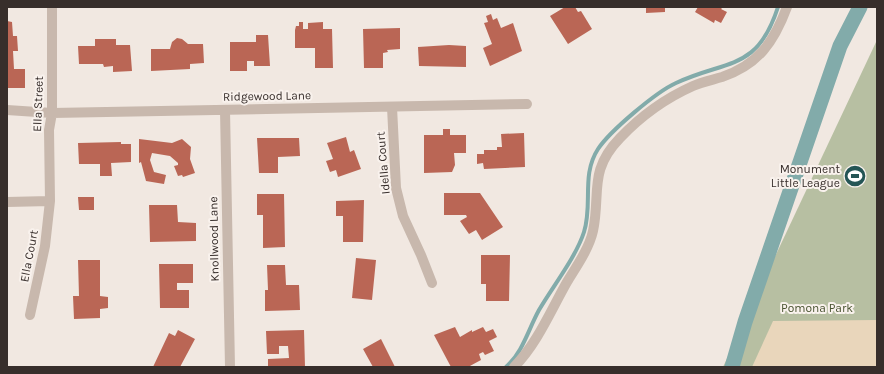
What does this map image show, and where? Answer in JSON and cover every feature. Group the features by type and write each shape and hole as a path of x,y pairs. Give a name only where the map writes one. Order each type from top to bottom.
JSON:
{"street":[{"name":"Ella Street","path":"50,201 49,130 52,113 52,7"},
{"path":"514,367 534,341 586,249 593,232 597,175 604,158 620,138 663,102 694,85 745,68 762,54 781,22 786,7"},
{"name":"Ridgewood Lane","path":"7,110 52,113 527,104"},
{"name":"Idella Court","path":"392,106 396,188 403,216 432,283"},
{"name":"Knollwood Lane","path":"225,110 230,367"},
{"path":"7,202 50,201"},
{"name":"Ella Court","path":"30,315 45,246 50,201"}],"green space":[{"name":"Pomona Park","path":"877,40 877,367 723,367"}],"sand":[{"path":"877,320 877,367 752,367 773,321"}],"building":[{"path":"565,7 575,7 578,12 581,11 592,29 568,44 550,16"},
{"path":"646,7 665,7 665,12 646,13"},
{"path":"698,7 723,7 721,9 727,12 721,23 715,20 714,23 695,12"},
{"path":"491,14 493,20 497,18 501,28 513,23 522,51 490,66 483,48 492,44 484,23 488,22 486,16"},
{"path":"7,21 12,22 13,36 17,36 18,51 13,51 14,69 25,69 25,88 7,88"},
{"path":"299,22 303,22 303,29 308,29 308,23 323,22 323,29 332,29 333,68 315,68 315,48 295,48 295,30 296,26 299,26"},
{"path":"400,28 400,49 387,50 388,52 383,53 383,68 364,68 363,29"},
{"path":"256,35 268,35 270,66 254,66 254,61 247,61 247,71 230,71 230,42 256,42"},
{"path":"177,38 182,39 188,44 203,44 204,63 190,64 190,69 151,71 151,49 170,49 172,42"},
{"path":"95,39 116,39 116,45 130,45 132,71 113,72 113,66 104,67 103,64 79,64 78,46 95,46"},
{"path":"449,45 466,46 466,67 419,66 418,47"},
{"path":"443,129 450,129 450,135 466,135 466,153 454,153 455,165 452,172 424,173 424,135 443,135"},
{"path":"524,133 525,167 484,169 483,163 477,164 477,154 484,154 484,150 497,150 497,147 502,147 501,134"},
{"path":"346,137 350,152 354,150 361,169 338,177 336,170 330,172 326,161 333,159 327,143"},
{"path":"257,138 299,138 300,156 278,157 278,173 259,173"},
{"path":"139,139 172,143 182,139 191,147 190,159 195,173 183,177 182,175 178,176 174,166 178,165 178,163 170,156 152,153 150,160 154,172 166,175 164,184 146,181 141,162 139,163"},
{"path":"121,142 121,144 131,144 131,162 111,163 112,176 100,176 100,164 79,164 78,143"},
{"path":"444,193 480,193 503,227 482,240 476,230 469,234 460,221 467,217 466,215 444,215"},
{"path":"257,194 284,194 285,247 263,248 263,215 257,215"},
{"path":"78,197 94,197 94,210 79,210"},
{"path":"364,200 363,242 343,242 343,216 336,216 336,201"},
{"path":"149,205 177,205 178,222 196,223 196,241 150,242"},
{"path":"481,255 510,255 509,301 486,301 486,284 481,284"},
{"path":"356,258 376,260 372,300 352,298"},
{"path":"78,260 100,260 100,296 108,297 108,308 100,309 100,318 74,319 73,296 79,296"},
{"path":"159,264 193,264 193,283 177,283 177,290 189,290 189,308 160,308"},
{"path":"267,265 285,265 286,285 299,285 300,310 265,311 265,290 268,290"},
{"path":"455,327 460,337 472,330 472,332 483,327 486,332 493,329 497,337 489,341 494,351 485,355 483,352 479,354 481,360 468,367 451,367 434,335"},
{"path":"178,330 195,339 180,367 153,367 169,333 175,336"},
{"path":"304,330 305,367 268,367 268,359 289,358 288,346 279,346 279,354 267,354 266,331"},
{"path":"381,339 395,367 373,367 363,349"}],"waterway":[{"path":"506,367 517,355 539,310 570,261 580,242 584,232 588,211 588,179 590,169 593,159 604,141 612,132 646,103 667,88 694,76 725,66 750,53 760,43 770,28 778,7"},
{"path":"732,367 745,322 840,46 860,7"}],"place":[{"name":"Monument Little League","path":"855,176"}]}
